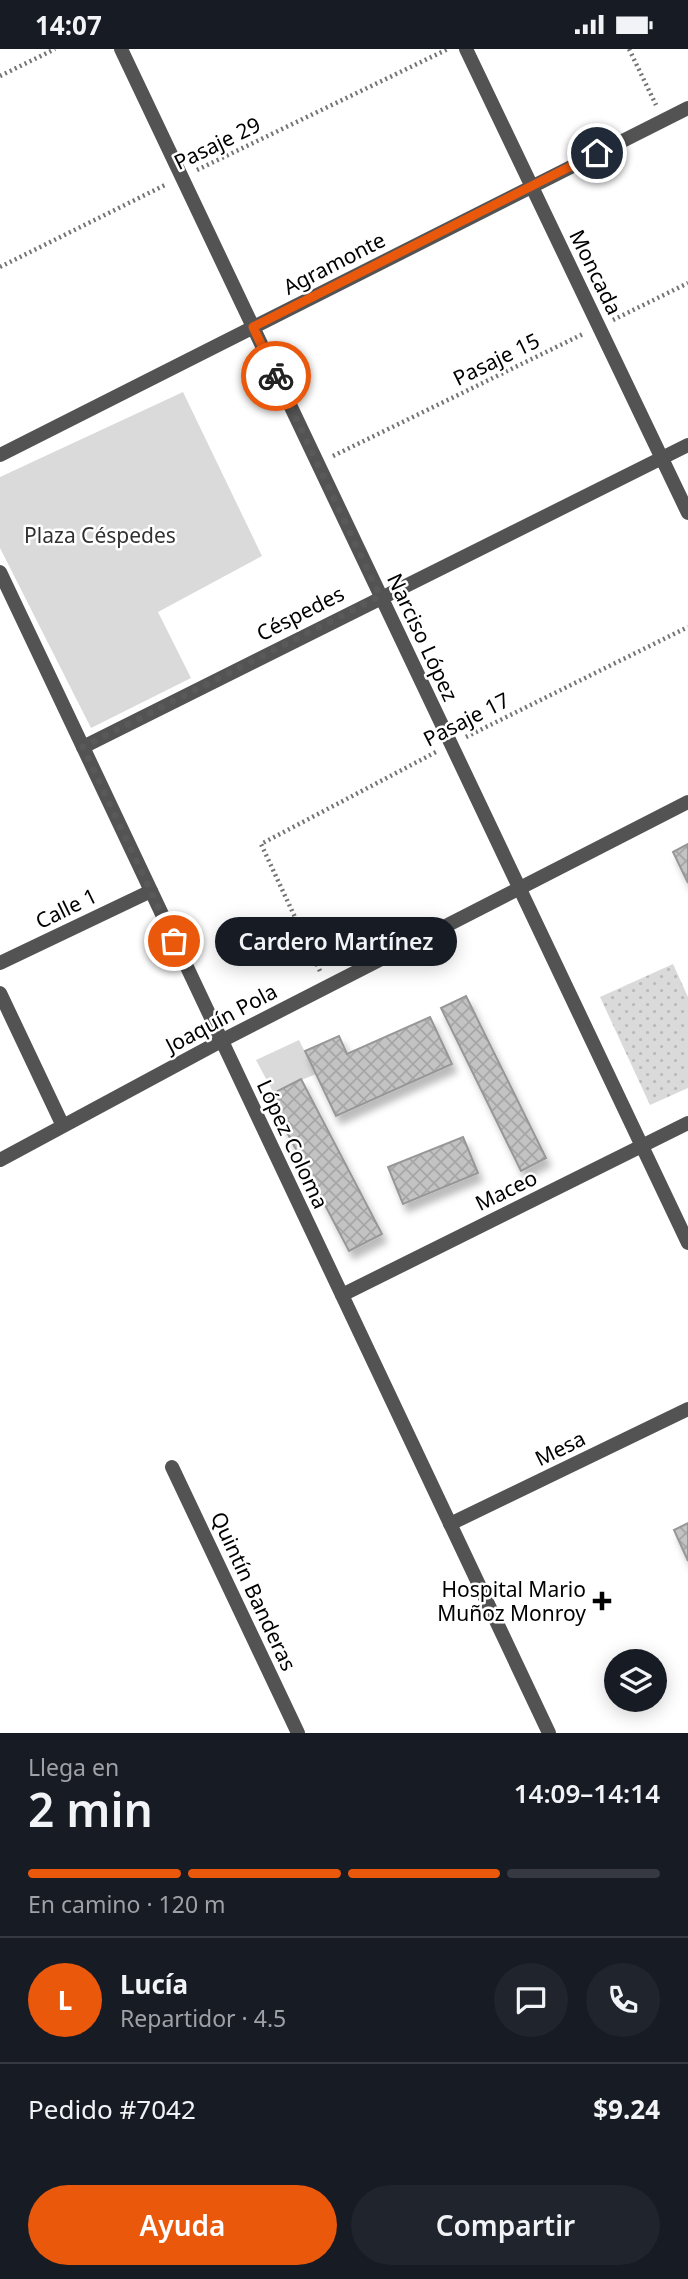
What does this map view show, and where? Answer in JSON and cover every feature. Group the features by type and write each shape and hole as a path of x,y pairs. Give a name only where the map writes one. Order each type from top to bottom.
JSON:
{"street":[{"name":"Narciso López","path":"121,49 688,1243"},
{"name":"Moncada","path":"466,49 688,513"},
{"name":"Agramonte","path":"0,455 688,108"},
{"name":"Céspedes","path":"83,747 380,596 688,445"},
{"name":"López Coloma","path":"0,574 549,1733"},
{"name":"Joaquín Pola","path":"0,1160 221,1041 688,802"},
{"name":"Calle 1","path":"0,963 151,891"},
{"path":"0,993 63,1126"},
{"name":"Maceo","path":"342,1295 688,1123"},
{"name":"Mesa","path":"450,1524 688,1409"},
{"name":"Quintín Banderas","path":"172,1467 298,1733"}],"path":[{"path":"0,76 55,49"},
{"name":"Pasaje 29","path":"0,267 449,49"},
{"path":"629,49 663,120"},
{"name":"Pasaje 15","path":"318,464 688,283"},
{"name":"Pasaje 17","path":"327,987 261,844 451,744 688,627"}],"green space":[{"name":"Plaza Céspedes","path":"183,392 262,556 158,612 191,678 91,728 0,548 0,477"},
{"path":"673,964 688,997 688,1088 650,1105 600,997"},
{"path":"299,1040 316,1074 273,1092 256,1060"}],"building":[{"path":"688,844 688,883 673,852"},
{"path":"466,996 546,1158 521,1171 441,1008"},
{"path":"430,1017 452,1064 336,1116 305,1051 339,1036 347,1054"},
{"path":"301,1079 382,1234 349,1251 268,1096"},
{"path":"463,1137 478,1173 403,1204 388,1167"},
{"path":"688,1523 688,1561 674,1530"}],"way so far":[{"path":"174,941 83,747 380,596 276,376"}],"place":[{"name":"Cardero Martínez","path":"174,941"},
{"name":"Hospital Mario Muñoz Monroy","path":"602,1601"}],"route":[{"path":"276,376 253,327 597,153"}]}
